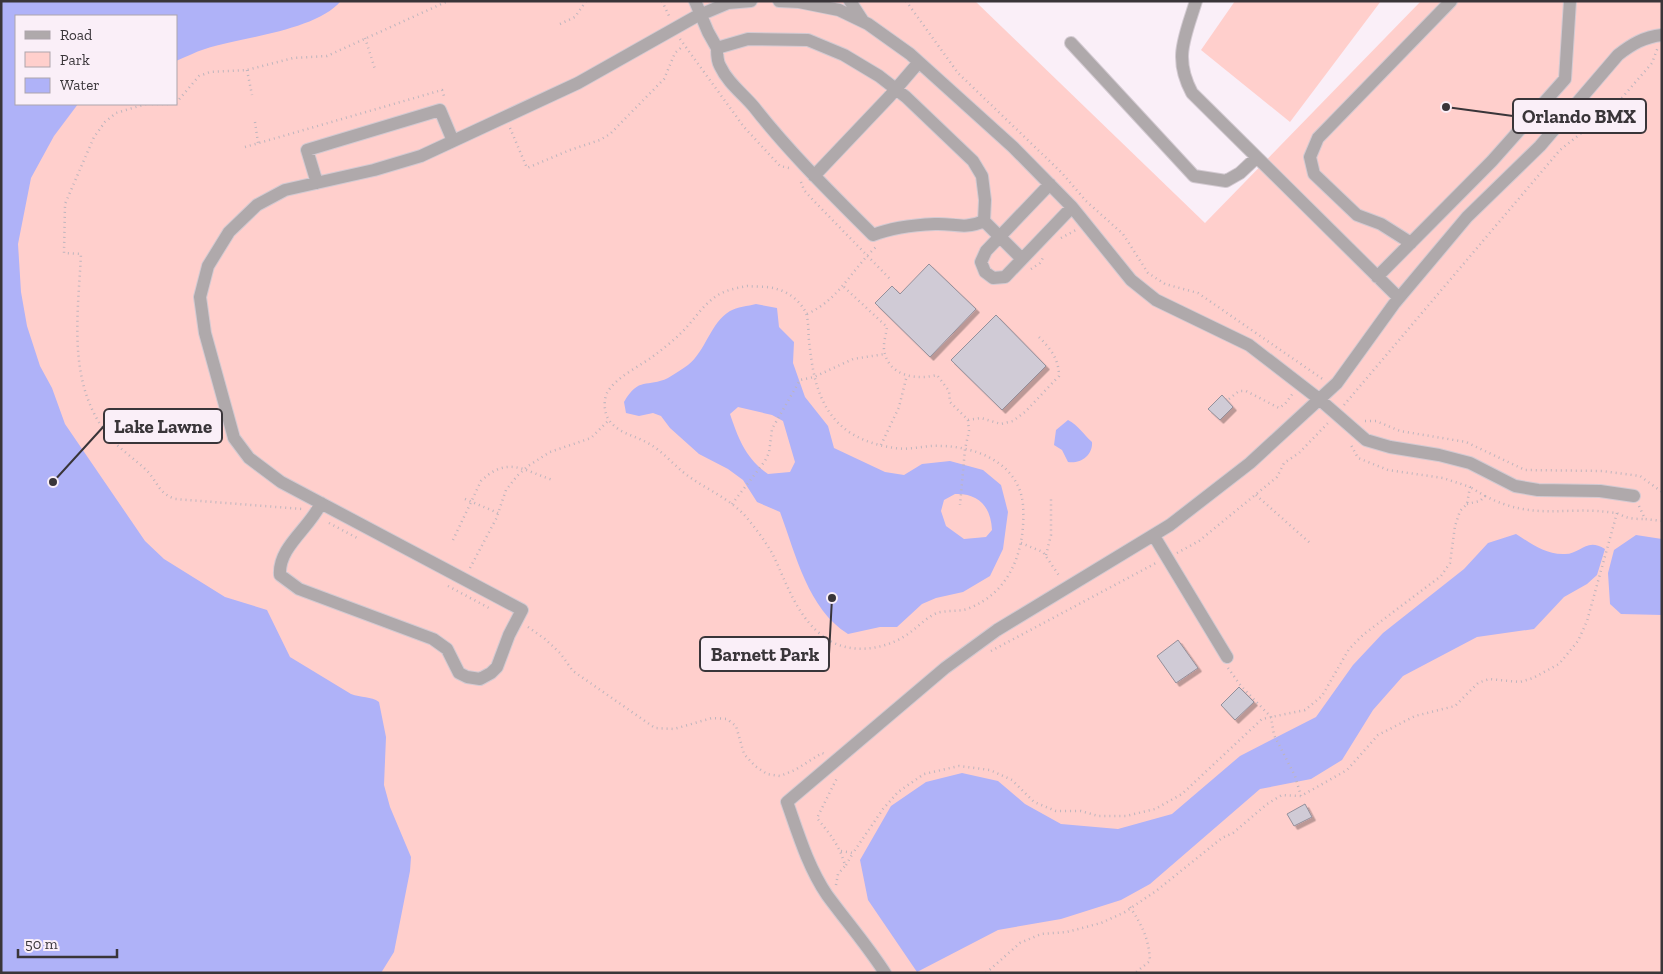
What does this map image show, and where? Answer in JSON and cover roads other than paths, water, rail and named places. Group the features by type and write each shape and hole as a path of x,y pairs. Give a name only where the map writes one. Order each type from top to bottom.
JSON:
{"lane":[{"path":"695,1 717,48 718,64 732,85 814,176 860,219 873,235 900,228 936,224 968,227 984,221"},
{"path":"319,508 285,552 280,565 280,575 299,589 434,639 447,649 459,673 467,677 480,678 491,673 497,667 520,616 464,579 319,508 280,482 249,458 234,438 205,334 200,297 208,266 229,232 256,205 285,190 374,170 421,156 578,83 700,14 728,4 750,1"},
{"path":"779,1 799,2 839,10 863,21 919,62 1014,146 1072,206 1131,280 1156,300 1249,344 1319,399 1366,440 1390,448 1439,455 1470,463 1515,486 1538,490 1600,491 1634,496"},
{"path":"850,1 863,21"},
{"path":"1196,1 1180,61 1184,78 1200,103 1400,298"},
{"path":"1410,243 1381,224 1357,215 1314,174 1310,157 1318,138 1451,1"},
{"path":"1377,276 1492,162 1565,79 1570,1"},
{"path":"885,973 871,951 826,894 812,869 787,802 945,668 997,630 1154,536 1220,488 1333,387 1358,358 1400,298 1467,217 1540,146 1618,55 1648,36 1661,35"},
{"path":"717,48 748,39 808,40 844,55 878,76 896,89 973,161 982,176 986,200 984,221"},
{"path":"1071,43 1194,176 1226,182 1240,173 1256,158"},
{"path":"814,176 919,62"},
{"path":"317,183 307,150 440,110 453,141"},
{"path":"1050,184 1000,236 984,257 981,262 985,272 993,278 1005,277 1072,206"},
{"path":"984,221 1022,259"},
{"path":"1154,536 1225,660"}],"water":[{"path":"1,1 341,1 329,11 296,26 205,49 178,60 178,15 15,15 15,105 77,105 54,136 31,178 18,244 21,292 27,326 40,366 52,388 65,424 145,541 164,559 225,597 267,610 290,657 351,694 379,702 386,737 384,785 390,807 411,857 394,952 381,973 1,973"},
{"path":"756,304 777,308 779,327 794,342 793,363 805,397 828,426 834,448 885,472 904,475 922,464 950,461 983,470 1001,485 1008,512 1003,549 990,576 963,592 936,598 922,604 897,627 880,627 848,634 834,623 813,596 798,563 780,512 757,502 743,480 728,469 699,454 670,428 661,416 653,413 639,416 626,413 624,402 634,389 644,384 668,378 688,365 723,316 730,311","holes":["738,407 772,415 783,421 795,462 790,472 768,474 748,455 730,414","955,494 971,496 986,508 992,530 986,537 964,539 946,526 941,511 944,500"]},
{"path":"1068,420 1078,427 1092,442 1088,455 1077,462 1068,462 1062,450 1054,445 1056,430"},
{"path":"1516,534 1539,548 1552,553 1571,553 1588,545 1605,549 1597,575 1587,584 1564,597 1534,629 1477,637 1403,676 1373,710 1342,760 1311,779 1260,789 1150,884 1121,900 1061,919 998,930 917,972 868,900 860,860 891,806 926,782 962,773 998,781 1025,804 1061,824 1118,829 1172,814 1240,756 1316,717 1353,665 1383,633 1464,569 1488,543"},
{"path":"1636,535 1662,539 1662,615 1621,614 1610,604 1608,573 1614,550"}],"place":[{"name":"Orlando BMX","path":"1446,107"},
{"name":"Lake Lawne","path":"53,482"},
{"name":"Barnett Park","path":"832,598"}]}
